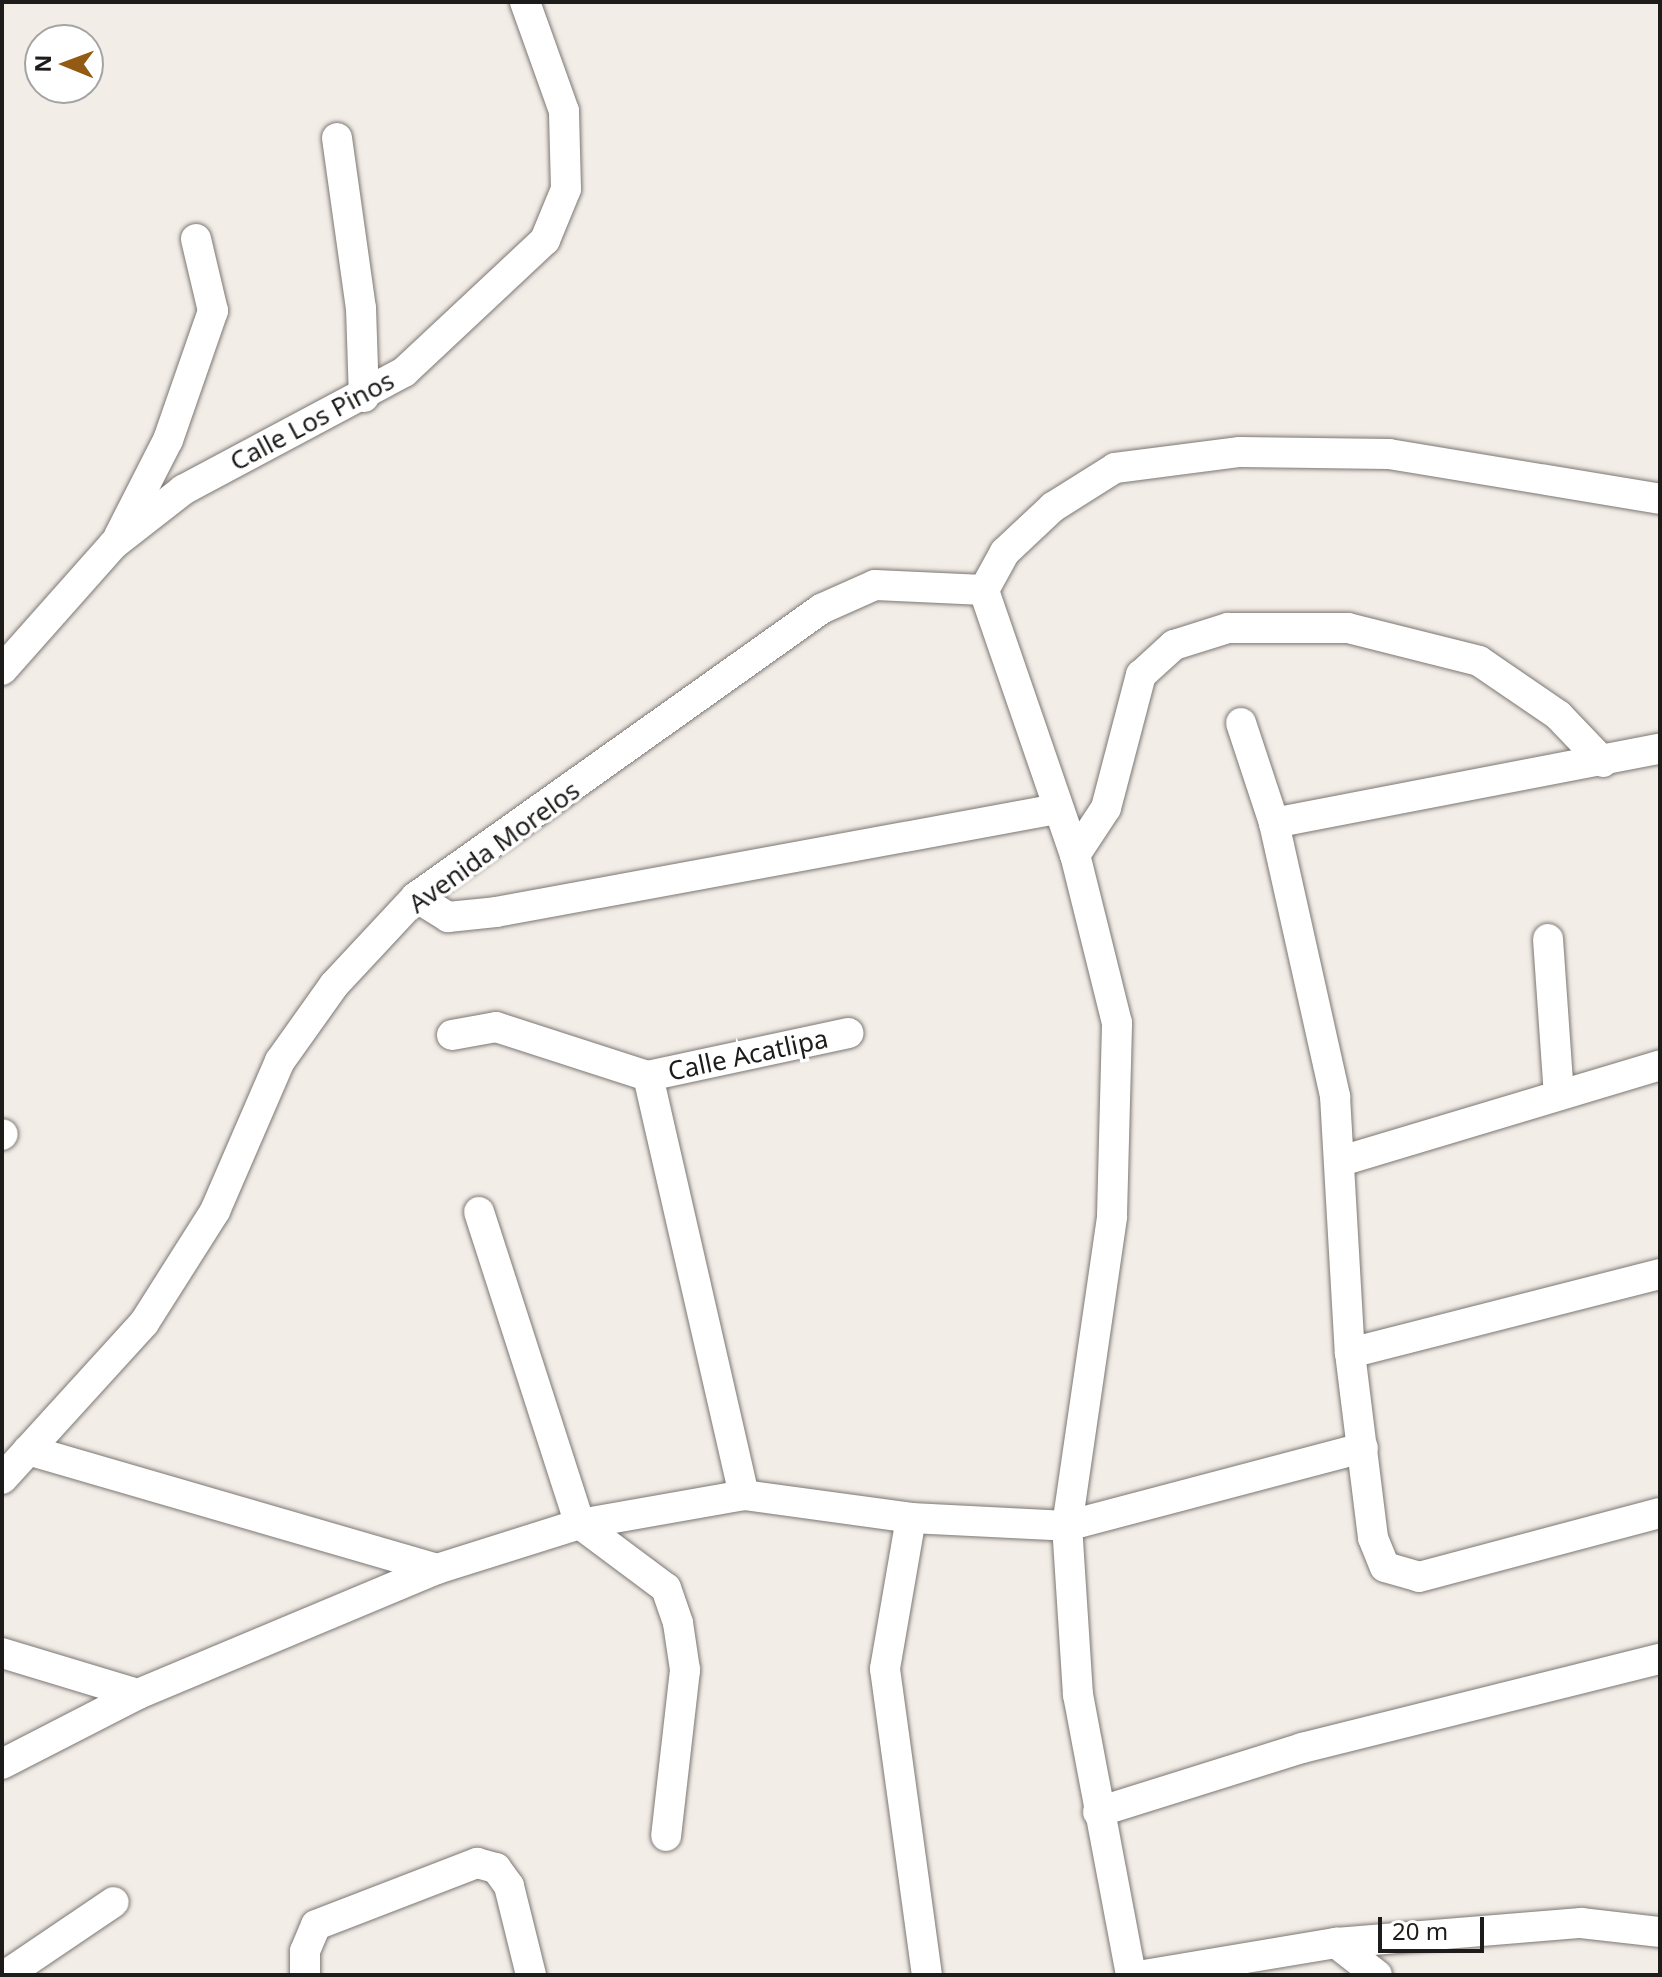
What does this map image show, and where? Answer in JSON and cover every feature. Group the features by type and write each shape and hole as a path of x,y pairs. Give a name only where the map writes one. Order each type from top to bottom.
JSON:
{"street":[{"name":"Calle Los Pinos","path":"2,670 114,544 183,490 364,397 404,372 513,274 545,240 566,189 564,111 525,2"},
{"path":"337,138 361,308 364,397"},
{"path":"114,544 168,440 213,311 196,239"},
{"path":"1131,1975 1078,1695 1067,1526 1118,1138 1117,1023 1075,855 984,590 1005,552 1053,507 1115,468 1240,452 1389,454 1660,499"},
{"name":"Avenida Morelos","path":"2,1479 144,1323 215,1211 280,1061 334,985 416,897 821,609 875,585 984,590"},
{"path":"1075,855 1106,808 1141,675 1174,645 1228,628 1348,628 1479,661 1558,715 1603,762"},
{"path":"1241,723 1274,823 1335,1096 1350,1353 1373,1538 1385,1567 1419,1577 1660,1513"},
{"path":"1274,823 1660,749"},
{"path":"416,897 448,917 496,912 1057,809"},
{"path":"1548,939 1559,1095"},
{"path":"452,1035 496,1027 648,1076 744,1495"},
{"name":"Calle Acatlipa","path":"648,1076 848,1033"},
{"path":"1341,1161 1660,1065"},
{"path":"479,1212 580,1524 666,1588 678,1623 685,1670 666,1836"},
{"path":"1350,1353 1660,1274"},
{"path":"2,1764 138,1694 437,1569 580,1524 744,1495 911,1518 1067,1526 1363,1448"},
{"path":"28,1450 437,1569"},
{"path":"911,1518 885,1669 927,1975"},
{"path":"2,1653 138,1694"},
{"path":"1098,1812 1302,1748 1660,1659"},
{"path":"305,1975 305,1951 316,1925 477,1863 496,1868 509,1886 531,1975"},
{"path":"6,1975 114,1902"},
{"path":"1144,1975 1336,1943 1581,1923 1660,1932"},
{"path":"1336,1943 1377,1975"}]}
